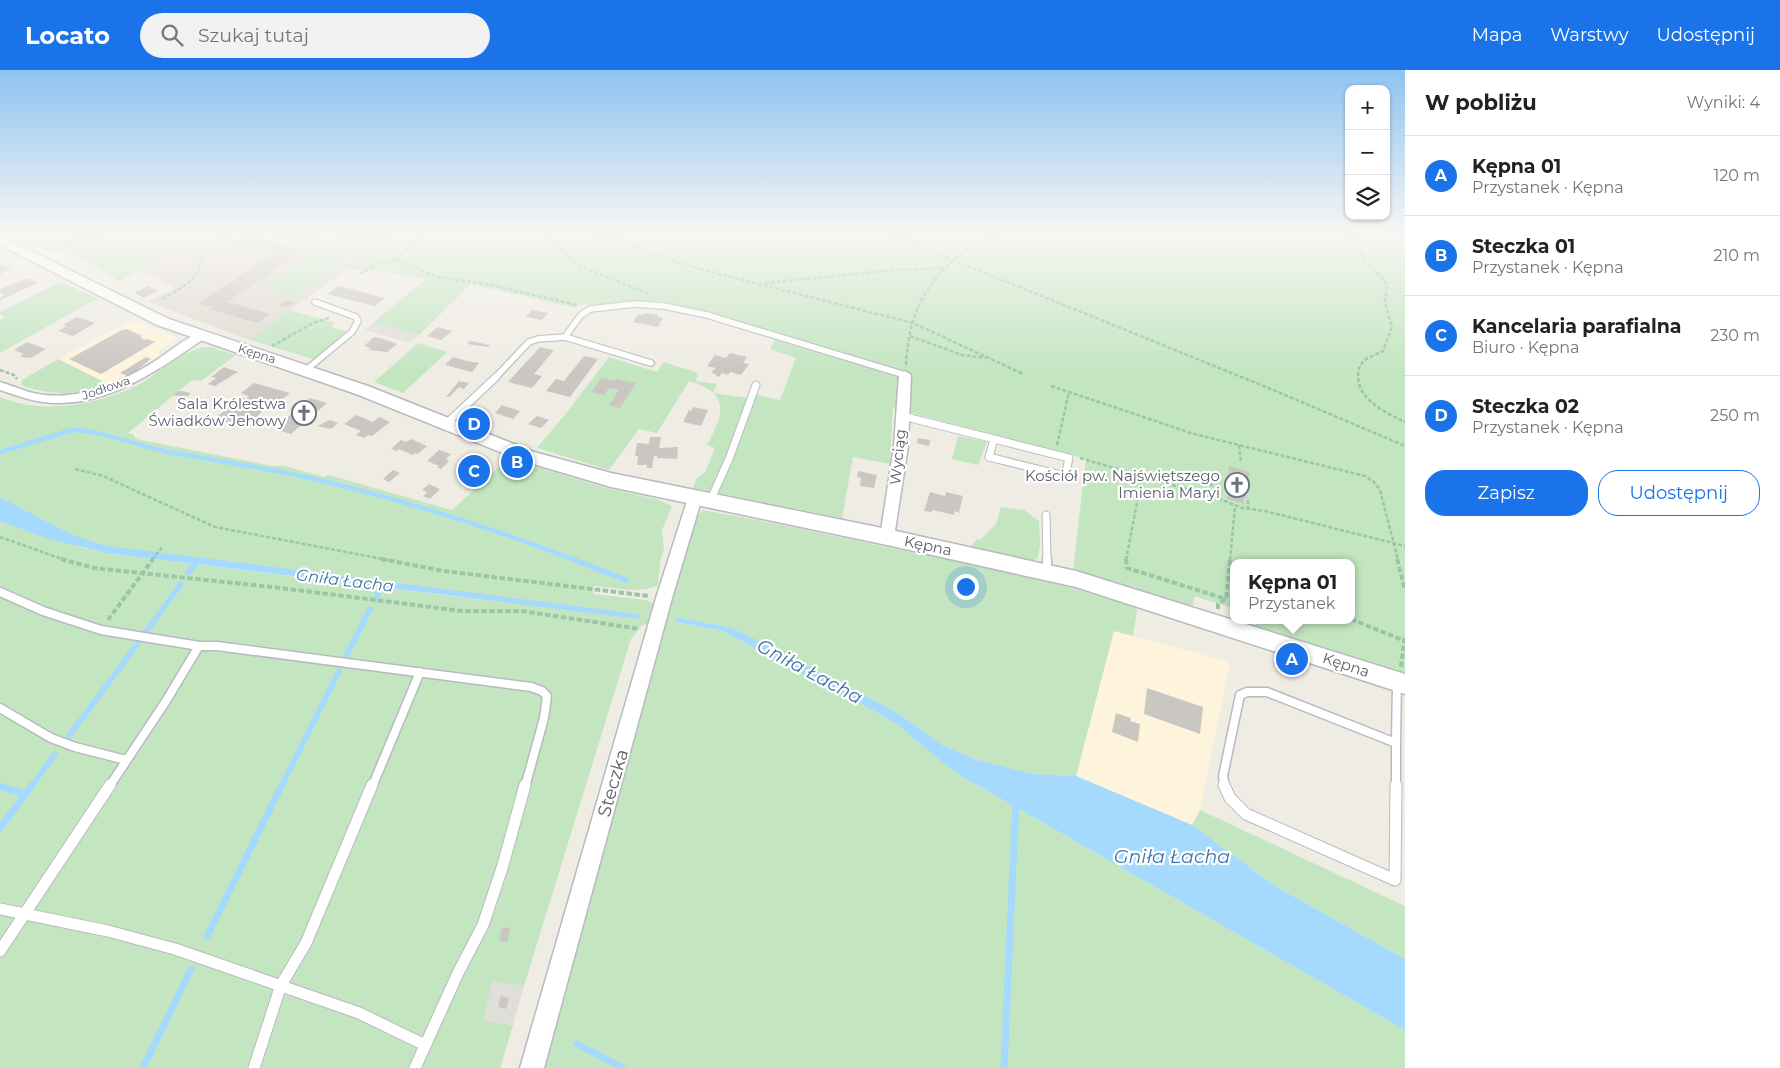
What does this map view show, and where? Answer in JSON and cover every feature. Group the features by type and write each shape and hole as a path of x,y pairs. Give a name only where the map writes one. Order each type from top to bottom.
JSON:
{"street":[{"name":"Kępna","path":"75,279 147,314 201,336 306,370 447,423 527,456 611,480 1047,572 1134,596 1401,679"},
{"name":"Jodłowa","path":"0,386 25,396 41,399 74,399 96,394 133,380 201,336"},
{"name":"Wyciąg","path":"887,537 901,446 905,375"},
{"name":"Steczka","path":"532,1068 664,598 702,500"}],"lane":[{"path":"306,370 352,332 357,324 356,317 314,302"},
{"path":"565,337 580,316 588,310 602,306 634,304 664,306 707,315 905,375"},
{"path":"447,423 490,384 529,342 552,337 565,337 651,363"},
{"path":"702,500 726,467 737,431 756,385"},
{"path":"902,416 994,439 1069,458 1065,476 989,457 994,439"},
{"path":"1046,515 1047,572"},
{"path":"0,592 43,611 101,630 199,646 217,646 531,687 542,691 548,696 544,718 503,864 483,925 458,972 415,1068"},
{"path":"0,951 166,701 199,646"},
{"path":"254,1068 280,985 306,943 420,672"},
{"path":"1398,743 1267,692 1246,692 1240,696 1223,776 1224,788 1233,801 1246,814 1395,880 1401,679"},
{"path":"0,708 51,738 75,747 126,760"},
{"path":"0,909 108,931 165,947 359,1013 425,1045"}],"path":[{"path":"162,299 186,286 193,279"},
{"path":"448,279 491,285 583,307 588,310"},
{"path":"611,279 657,298 664,306"},
{"path":"739,279 913,323 1023,374"},
{"path":"761,284 821,279"},
{"path":"905,375 914,314 937,279"},
{"path":"998,279 1405,446"},
{"path":"1384,279 1387,286 1384,294 1384,305 1392,327 1382,351 1363,360 1359,368 1357,383 1362,395 1384,411 1405,422"},
{"path":"265,350 313,323 327,319 339,311"},
{"path":"910,336 962,355 990,359"},
{"path":"0,370 14,375 19,385"},
{"path":"1051,386 1187,431 1365,476 1376,483 1380,490 1405,590"},
{"path":"1056,451 1068,392"},
{"path":"1240,445 1241,463"},
{"path":"1069,458 1078,458 1220,499 1235,507 1265,511 1405,546"},
{"path":"76,469 86,470 105,477 189,517 215,527 444,572 664,598"},
{"path":"1142,476 1126,561 1127,568 1226,599"},
{"path":"1210,483 1220,499"},
{"path":"1248,500 1248,510"},
{"path":"1226,599 1235,507"},
{"path":"0,537 75,564 94,568 281,588 462,611 522,611 655,631"},
{"path":"101,630 163,546"},
{"path":"1218,604 1226,599"},
{"path":"1355,621 1404,641"},
{"path":"1401,679 1405,635"}],"shaded area":[{"path":"157,279 334,279 250,340 148,302 175,288"},
{"path":"129,321 140,322 179,338 157,352 161,354 130,376 108,384 58,359"},
{"path":"375,322 419,335 410,343 365,330"},
{"path":"1114,631 1230,662 1200,810 1192,825 1076,776"},
{"path":"492,982 524,986 513,1025 482,1021"}],"green space":[{"path":"277,279 320,279 295,297 263,288"},
{"path":"423,279 1405,279 1405,674 1256,627 1256,624 1355,624 1355,559 1230,559 1230,607 1194,596 1193,607 1073,570 1086,459 893,408 890,464 853,457 842,518 693,488 697,478 705,473 715,448 707,445 720,414 718,398 713,393 755,399 757,395 780,400 796,358 770,349 775,339 727,325 731,318 661,301 580,305 575,308 471,284 419,335 374,322 426,279"},
{"path":"60,282 98,298 0,353 0,320 5,317 0,315 0,312"},
{"path":"290,310 335,323 331,327 347,332 313,359 250,340"},
{"path":"418,343 447,352 403,393 374,382"},
{"path":"204,347 211,347 236,355 201,381 192,380 128,433 134,435 136,439 273,466 284,466 324,477 329,475 452,510 508,459 511,468 524,472 537,467 606,488 656,499 672,506 662,530 664,549 660,562 658,585 643,590 594,586 593,594 646,600 653,603 654,607 649,623 641,626 631,639 524,986 492,982 483,1021 513,1025 500,1068 0,1068 0,521 83,548 106,553 498,602 200,558 114,548 90,543 58,529 0,497 0,397 39,406 65,406 105,398 134,387 177,358"},
{"path":"609,357 657,372 664,362 698,373 696,381 717,384 713,393 703,386 689,381 657,433 639,429 609,470 537,448"},
{"path":"58,359 108,384 86,391 64,393 32,389 21,385 22,380"},
{"path":"958,436 987,442 978,465 952,459"},
{"path":"1001,507 1024,510 1039,521 1040,545 1038,558 1033,561 973,549 972,545 977,539 981,539 996,524"},
{"path":"703,510 1000,571 1065,586 1135,607 1137,611 1133,636 1114,631 1076,776 1032,774 978,760 942,745 895,711 728,627 676,617 681,623 723,631 862,704 898,725 939,760 963,777 1405,1030 1405,1068 540,1068 685,543 696,517"},
{"path":"1200,810 1405,906 1405,959 1275,886 1192,825"}],"water":[{"name":"Gniła Łacha","path":"0,497 48,523 80,537 114,547 640,615 639,619 106,553 49,539 0,521"},
{"name":"Gniła Łacha","path":"676,617 728,627 743,633 895,711 942,745 978,760 1032,774 1076,776 1192,825 1275,886 1405,959 1405,1030 963,777 939,760 898,725 862,704 723,631 677,622 675,620"}],"building":[{"path":"27,279 38,283 0,300 5,295 0,292 0,289"},
{"path":"236,279 262,279 227,302 270,314 257,323 209,309 212,307 198,303"},
{"path":"148,286 158,291 144,298 134,293"},
{"path":"338,286 385,298 375,306 327,294"},
{"path":"286,300 295,302 289,307 279,305"},
{"path":"532,310 548,313 542,320 526,317"},
{"path":"645,313 659,315 657,317 663,318 658,327 633,322 638,314 643,315"},
{"path":"77,317 95,323 73,336 58,331 67,326 63,325"},
{"path":"438,327 452,331 441,340 427,336"},
{"path":"127,329 142,336 141,338 155,342 101,374 69,359 122,330"},
{"path":"374,337 397,344 387,352 368,350 371,348 364,346"},
{"path":"470,341 490,345 488,347 467,344"},
{"path":"27,342 46,349 33,357 26,358 20,356 24,354 14,350"},
{"path":"540,347 554,350 534,374 542,376 532,388 508,382"},
{"path":"730,353 747,357 743,363 749,364 741,375 730,372 728,375 722,373 719,377 716,376 711,372 716,368 707,366 715,355 726,358"},
{"path":"584,356 598,359 570,397 546,391 556,379 564,381"},
{"path":"146,357 151,359 135,372 128,376 120,373"},
{"path":"453,357 479,363 472,372 445,365"},
{"path":"224,367 238,372 215,386 208,384 216,378 211,377"},
{"path":"601,378 636,383 620,408 609,405 619,390 609,388 604,395 591,392"},
{"path":"459,381 469,383 464,389 459,387 449,397 446,397"},
{"path":"254,383 290,393 278,403 272,402 245,428 214,419 241,397 246,399 249,396 241,393"},
{"path":"178,391 191,393 185,398 173,395"},
{"name":"Sala Królestwa Świadków Jehowy","path":"310,398 327,403 291,434 274,429"},
{"path":"502,405 520,411 513,419 495,413"},
{"path":"693,407 708,410 701,426 683,422 689,410 691,411"},
{"path":"356,415 373,422 379,417 390,422 372,436 368,435 364,438 356,435 361,431 344,424"},
{"path":"537,416 549,420 541,428 528,424"},
{"path":"330,420 338,423 331,429 317,426"},
{"path":"650,437 661,437 659,448 678,447 677,459 657,458 657,456 654,456 652,468 647,468 647,465 637,465 638,456 635,456 637,443 649,444"},
{"path":"918,438 930,440 929,446 917,443"},
{"path":"411,439 427,446 418,454 415,453 413,455 399,449 397,451 391,449 401,440 406,442"},
{"path":"439,450 451,454 446,459 449,461 441,469 437,467 439,466 427,461"},
{"path":"472,463 486,469 472,482 466,479 469,476 462,473"},
{"name":"Kościół pw. Najświętszego Imienia Maryi","path":"1229,466 1249,472 1244,504 1227,499"},
{"path":"393,470 400,473 389,482 383,479"},
{"path":"858,471 877,475 874,488 860,486 861,478 857,477"},
{"path":"429,484 440,489 430,499 423,496 427,492 422,490"},
{"path":"930,492 945,496 946,492 963,496 959,513 955,511 954,515 933,510 932,512 924,511"},
{"path":"1147,688 1203,707 1200,734 1144,714"},
{"path":"1116,713 1131,718 1130,721 1140,724 1138,742 1112,732"},
{"path":"502,927 510,928 507,942 499,941"},
{"path":"501,996 509,998 506,1009 498,1007"}],"waterway":[{"path":"0,452 72,430 107,435 168,452 292,474 344,486 411,504 477,525 575,560"},
{"path":"572,559 626,580"},
{"path":"188,573 198,561"},
{"path":"146,632 181,584"},
{"path":"376,598 382,585"},
{"path":"346,656 370,609"},
{"path":"69,736 138,643"},
{"path":"282,785 339,671"},
{"path":"31,787 55,754"},
{"path":"0,828 32,785"},
{"path":"207,936 282,785"},
{"path":"2,787 0,786 25,794"},
{"path":"1004,1068 1016,799"},
{"path":"143,1068 191,969"},
{"path":"577,1044 623,1068"}],"place":[{"name":"Sala Królestwa Świadków Jehowy","path":"304,413"},
{"name":"Steczka 02","path":"474,424"},
{"name":"Steczka 01","path":"517,462"},
{"name":"Kancelaria parafialna","path":"474,471"},
{"name":"Kościół pw. Najświętszego Imienia Maryi","path":"1237,485"},
{"name":"Kępna 01","path":"1292,659"}]}
